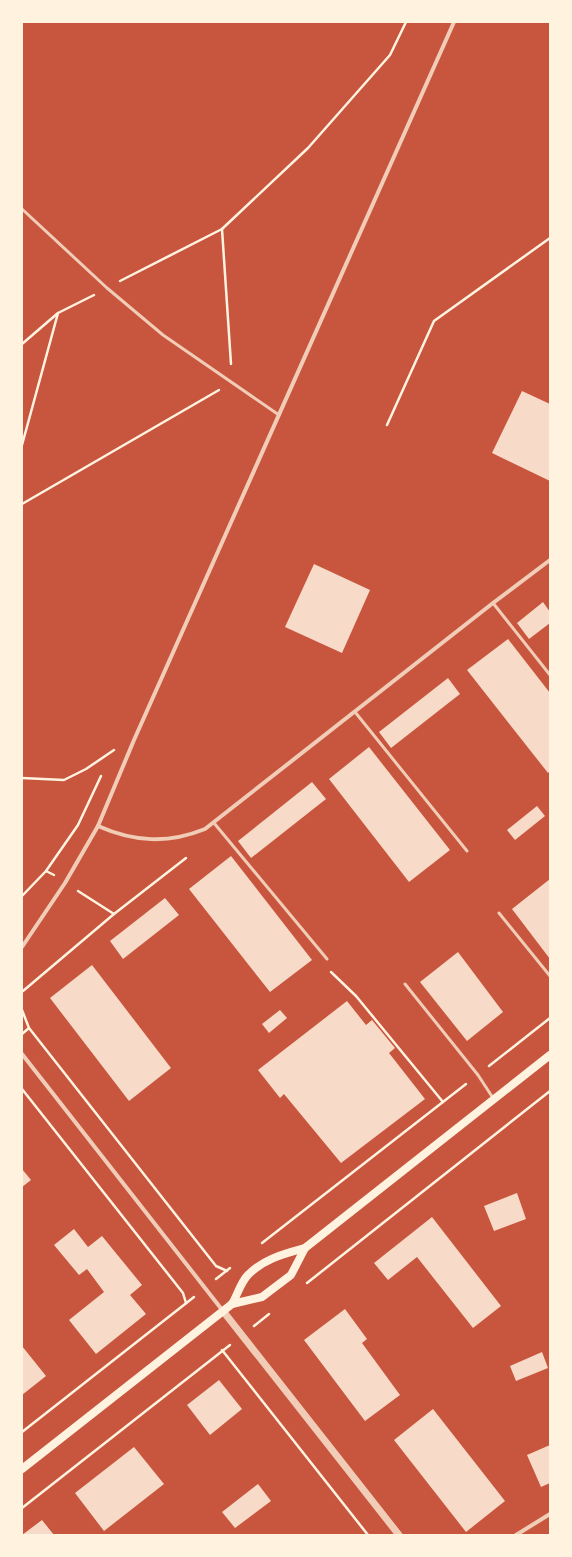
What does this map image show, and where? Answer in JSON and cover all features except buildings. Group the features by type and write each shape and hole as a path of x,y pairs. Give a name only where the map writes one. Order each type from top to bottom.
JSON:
{"main road":[{"path":"22,1469 224,1312 232,1304 246,1277 257,1268 274,1256 305,1248 550,1055"},
{"path":"232,1304 262,1297 291,1275 305,1248"}],"street":[{"path":"22,947 65,883 98,826 128,754 454,22"},
{"path":"98,826 118,835 150,840 186,837 205,830 493,603 550,560"},
{"path":"22,1054 399,1535"},
{"path":"516,1535 550,1514"}],"lane":[{"path":"22,209 107,288 163,335 279,415"},
{"path":"493,603 550,675"},
{"path":"356,712 467,851"},
{"path":"214,823 327,959"},
{"path":"499,913 550,976"},
{"path":"405,984 478,1075 494,1100"}],"path":[{"path":"22,344 58,313 222,229 308,148 390,55 406,22"},
{"path":"22,504 232,383 222,229"},
{"path":"387,425 434,321 550,238"},
{"path":"22,445 58,313"},
{"path":"113,750 128,754"},
{"path":"110,757 113,750"},
{"path":"22,778 64,780 86,769 113,750"},
{"path":"46,871 78,825 103,771"},
{"path":"22,995 22,990 114,914 186,858"},
{"path":"328,969 356,996 443,1102"},
{"path":"22,1010 29,1028 216,1266 227,1271"},
{"path":"259,1246 324,1193 550,1018"},
{"path":"22,1034 29,1028"},
{"path":"22,1089 183,1294 186,1303"},
{"path":"22,1432 232,1267"},
{"path":"222,1350 368,1535"}]}
